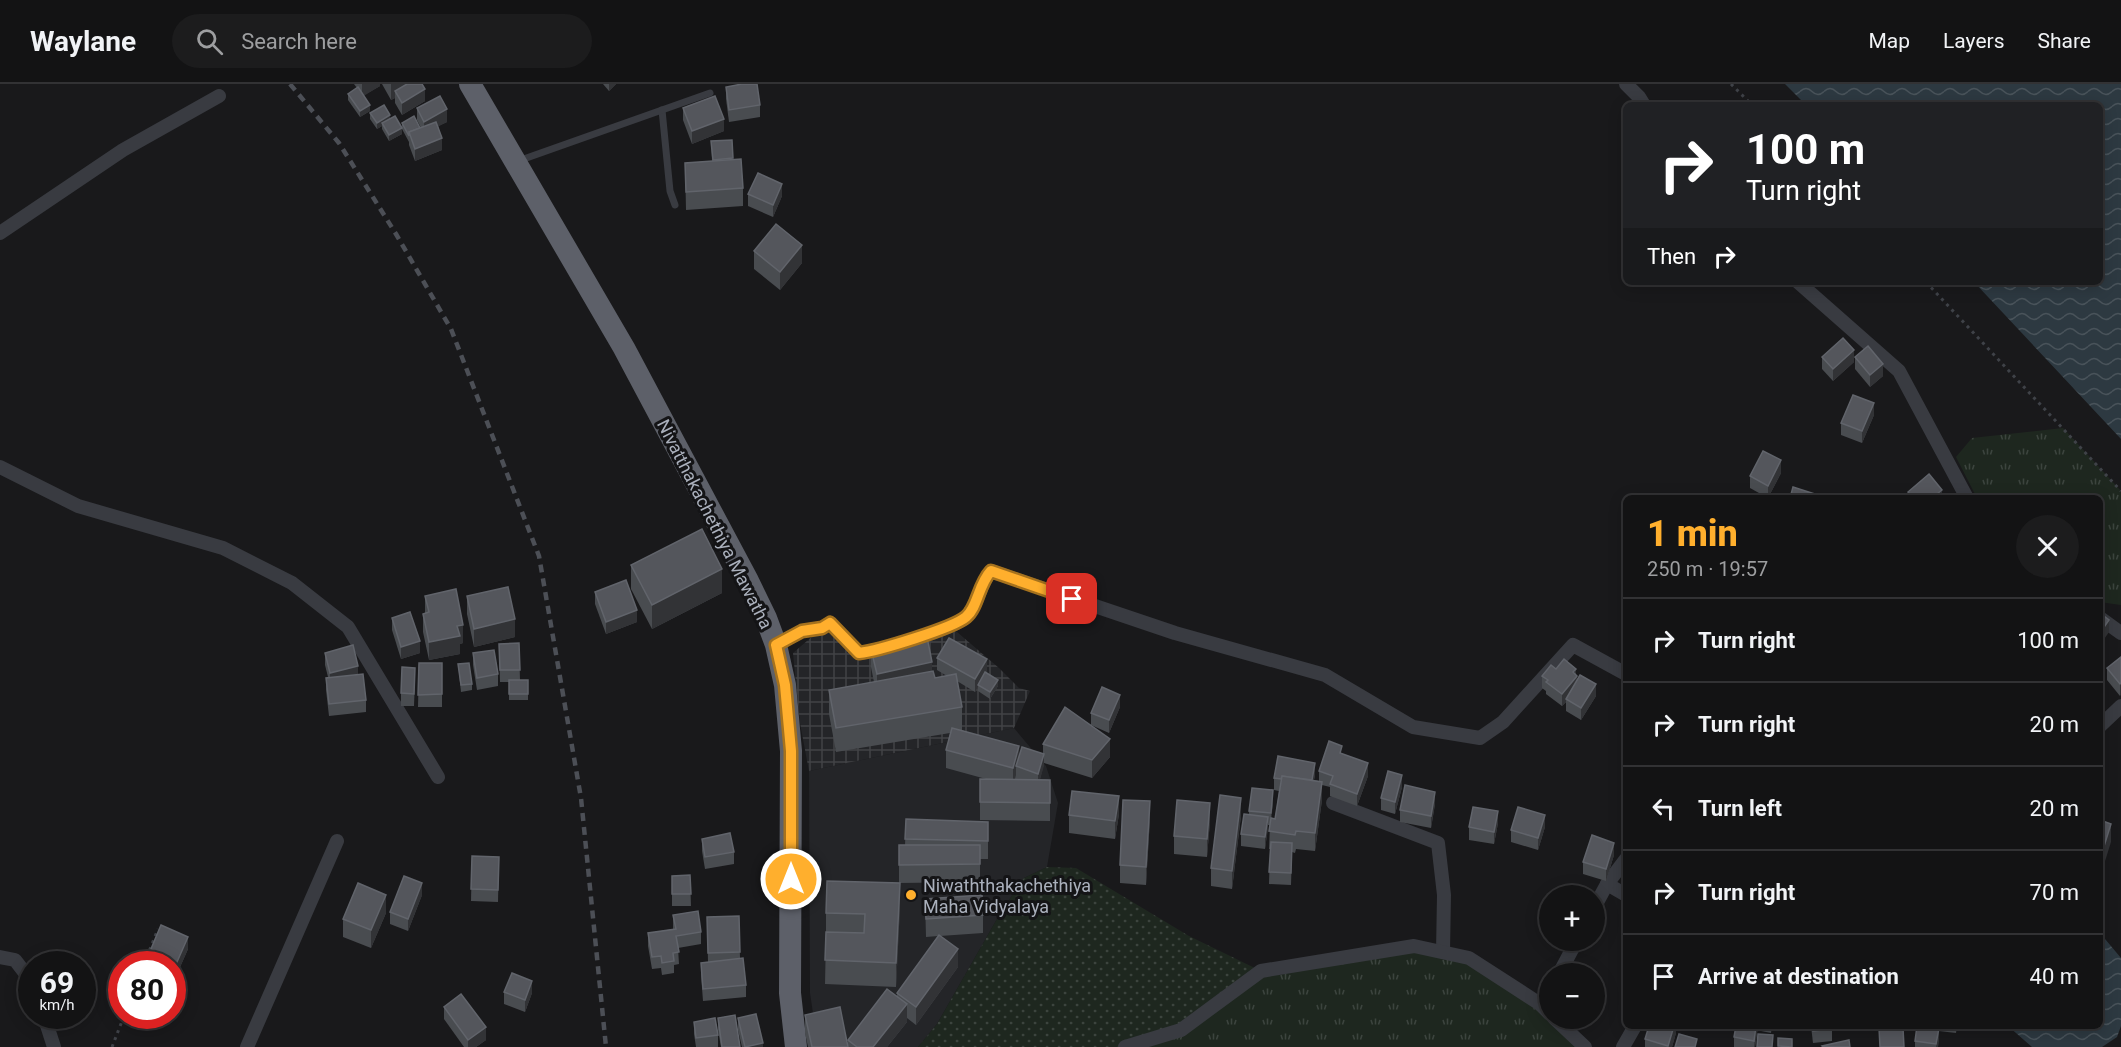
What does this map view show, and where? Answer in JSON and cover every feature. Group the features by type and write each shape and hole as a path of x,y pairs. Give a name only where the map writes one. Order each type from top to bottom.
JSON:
{"highway":[{"name":"Nivatthakachethiya Mawatha","path":"470,84 645,388 748,581 776,645 785,685 791,751 790,993 796,1047"}],"street":[{"path":"1626,84 1642,102"},
{"path":"0,233 123,150 219,96"},
{"path":"1801,285 1899,371 1965,495"},
{"path":"0,467 78,506 223,548 292,583 348,627 438,777"},
{"path":"776,645 802,631 822,628 830,623 859,653 874,651 950,626 967,616 974,605 982,580 991,571 1175,633 1325,675 1413,727 1480,738 1503,722 1573,645 1623,672"},
{"path":"2103,620 2121,633"},
{"path":"2103,723 2121,706"},
{"path":"1333,803 1438,843 1444,896 1443,952"},
{"path":"248,1047 337,841"},
{"path":"1605,888 1623,863"},
{"path":"1607,884 1623,893"},
{"path":"1125,1047 1180,1030 1261,971 1414,946 1469,958 1539,1005"},
{"path":"0,957 15,960 18,964"},
{"path":"48,1029 54,1047"},
{"path":"1566,1029 1585,1047"},
{"path":"1623,1047 1633,1029"}],"lane":[{"path":"515,162 710,93"},
{"path":"662,110 670,191 675,205"}],"path":[{"path":"1731,84 1749,102"},
{"path":"1929,285 2121,491"},
{"path":"149,951 158,929"},
{"path":"112,1047 119,1029"}],"shaded area":[{"path":"830,623 859,653 950,626 1019,688 1030,691 1014,728 809,771 800,723 793,653"},
{"name":"Niwaththakachethiya Maha Vidyalaya","path":"1014,728 1046,766 1058,803 1047,867 1024,878 1001,912 937,1024 918,1047 818,1047 810,993 809,771"}],"green space":[{"path":"2063,428 2121,491 2121,605 2103,602 2103,495 1975,495 1956,457 1972,438"},
{"path":"1047,867 1076,868 1189,936 1261,971 1181,1030 1125,1047 918,1047 937,1024 1001,912 1024,878"},
{"path":"1414,946 1469,958 1539,1012 1539,1029 1562,1029 1585,1047 1125,1047 1261,971"}],"water":[{"path":"1785,84 2121,84 2121,439 1977,285 2103,285 2103,102 1803,102"},
{"path":"2103,937 2121,958 2121,1026 2117,1037 2102,1047 2032,1047 2011,1029 2103,1029"}],"building":[{"path":"407,84 422,84 425,89 402,103 395,91"},
{"path":"757,84 760,105 729,110 726,87"},
{"path":"358,87 370,105 360,111 348,94"},
{"path":"440,96 447,109 424,122 417,108"},
{"path":"715,96 724,119 692,131 683,108"},
{"path":"384,105 390,115 377,123 370,113"},
{"path":"395,116 402,128 389,135 382,123"},
{"path":"414,116 420,128 409,132 409,136 402,123"},
{"path":"436,122 442,138 415,149 409,132"},
{"path":"732,140 733,158 713,160 711,141"},
{"path":"741,159 743,188 686,192 685,163"},
{"path":"758,173 782,184 773,205 748,194"},
{"path":"776,224 802,245 780,272 754,251"},
{"path":"1843,338 1854,350 1833,369 1822,357"},
{"path":"1868,346 1883,364 1870,375 1855,357"},
{"path":"1853,395 1874,403 1862,431 1841,423"},
{"path":"1763,451 1781,460 1768,486 1750,476"},
{"path":"1929,474 1942,490 1936,495 1910,495 1908,492"},
{"path":"1793,487 1818,495 1791,495"},
{"path":"702,529 722,569 652,605 631,565"},
{"path":"626,580 637,610 606,622 595,592"},
{"path":"508,587 515,619 474,629 467,596"},
{"path":"456,589 463,625 457,626 460,636 429,642 423,614 429,612 425,596"},
{"path":"410,612 420,641 401,647 392,618"},
{"path":"2103,615 2109,620 2103,629"},
{"path":"927,637 932,662 877,674 871,649"},
{"path":"949,638 987,659 975,679 937,658"},
{"path":"519,643 520,670 500,670 499,644"},
{"path":"353,645 358,666 330,673 325,653"},
{"path":"494,650 498,674 477,678 473,653"},
{"path":"2121,657 2121,683 2120,684 2107,668"},
{"path":"1564,659 1576,669 1573,672 1577,676 1562,694 1542,676 1551,665 1556,669"},
{"path":"419,663 442,663 442,694 418,695"},
{"path":"469,663 472,684 461,685 458,664"},
{"path":"402,667 415,668 414,694 401,693"},
{"path":"933,671 935,678 956,674 962,707 836,728 829,690"},
{"path":"985,672 998,680 990,692 978,685"},
{"path":"363,674 366,700 329,704 326,678"},
{"path":"1580,675 1596,684 1581,708 1566,699"},
{"path":"509,680 528,680 528,694 509,694"},
{"path":"1102,687 1120,695 1109,720 1091,713"},
{"path":"1065,707 1110,739 1092,760 1043,744"},
{"path":"952,728 1019,746 1013,768 946,750"},
{"path":"1329,741 1342,746 1340,753 1368,763 1357,794 1330,784 1333,776 1319,771"},
{"path":"1022,747 1044,754 1038,774 1016,766"},
{"path":"1278,756 1315,763 1312,780 1282,776 1281,779 1274,778"},
{"path":"1388,771 1402,775 1395,802 1381,798"},
{"path":"1282,776 1322,782 1315,833 1296,831 1295,835 1269,831 1271,818 1275,819"},
{"path":"980,779 1050,780 1050,803 980,802"},
{"path":"1405,785 1435,792 1431,816 1400,810"},
{"path":"1252,788 1273,790 1271,813 1249,811"},
{"path":"1072,791 1119,796 1115,821 1069,815"},
{"path":"1220,795 1241,798 1232,871 1211,868"},
{"path":"1123,800 1150,801 1146,867 1120,865"},
{"path":"1177,800 1210,803 1207,839 1174,836"},
{"path":"1473,807 1498,811 1494,832 1469,827"},
{"path":"1518,807 1545,815 1538,838 1511,830"},
{"path":"1244,814 1268,817 1265,837 1241,834"},
{"path":"906,819 988,822 988,841 905,839"},
{"path":"2103,821 2111,824 2103,849"},
{"path":"730,833 734,852 705,857 702,839"},
{"path":"1592,835 1614,843 1606,869 1583,862"},
{"path":"1271,842 1292,843 1291,873 1269,872"},
{"path":"899,845 980,845 980,864 899,865"},
{"path":"472,856 499,857 498,890 471,889"},
{"path":"690,875 691,894 672,894 672,876"},
{"path":"404,876 422,883 408,919 390,912"},
{"path":"827,881 900,883 896,963 825,960 826,932 864,933 865,914 826,913"},
{"path":"358,883 386,895 371,930 343,919"},
{"path":"982,895 983,915 926,919 925,899"},
{"path":"698,911 701,932 676,936 679,952 673,953 674,961 662,963 661,956 652,957 648,933 676,929 673,915"},
{"path":"739,916 740,952 708,953 707,917"},
{"path":"161,925 188,937 182,951 151,949"},
{"path":"939,935 958,949 916,1007 897,993"},
{"path":"743,958 746,985 703,989 701,963"},
{"path":"512,973 532,981 525,1000 504,992"},
{"path":"887,989 907,1004 873,1047 857,1047 848,1040"},
{"path":"461,994 486,1027 468,1040 444,1007"},
{"path":"840,1007 848,1047 812,1047 805,1015"},
{"path":"756,1014 763,1043 745,1047 738,1018"},
{"path":"735,1015 740,1047 722,1047 718,1018"},
{"path":"715,1018 718,1035 696,1038 694,1022"},
{"path":"1648,1029 1673,1029 1668,1046 1645,1039"},
{"path":"1735,1029 1756,1029 1754,1041 1734,1037"},
{"path":"1879,1029 1903,1029 1904,1047 1880,1047"},
{"path":"1917,1029 1939,1029 1936,1044 1915,1041"},
{"path":"1679,1034 1697,1039 1695,1047 1675,1047"},
{"path":"1758,1034 1773,1035 1772,1047 1757,1047"},
{"path":"1778,1038 1792,1039 1792,1047 1778,1046"},
{"path":"1849,1040 1850,1047 1822,1046"}],"railway":[{"path":"290,84 339,143 396,234 451,329 539,556 581,798 606,1047"}],"place":[{"name":"Niwaththakachethiya Maha Vidyalaya","path":"911,895"}],"route":[{"path":"791,879 791,751 785,685 776,645 802,631 822,628 830,623 859,653 874,651 950,626 967,616 974,605 982,580 991,571 1072,599"}]}
